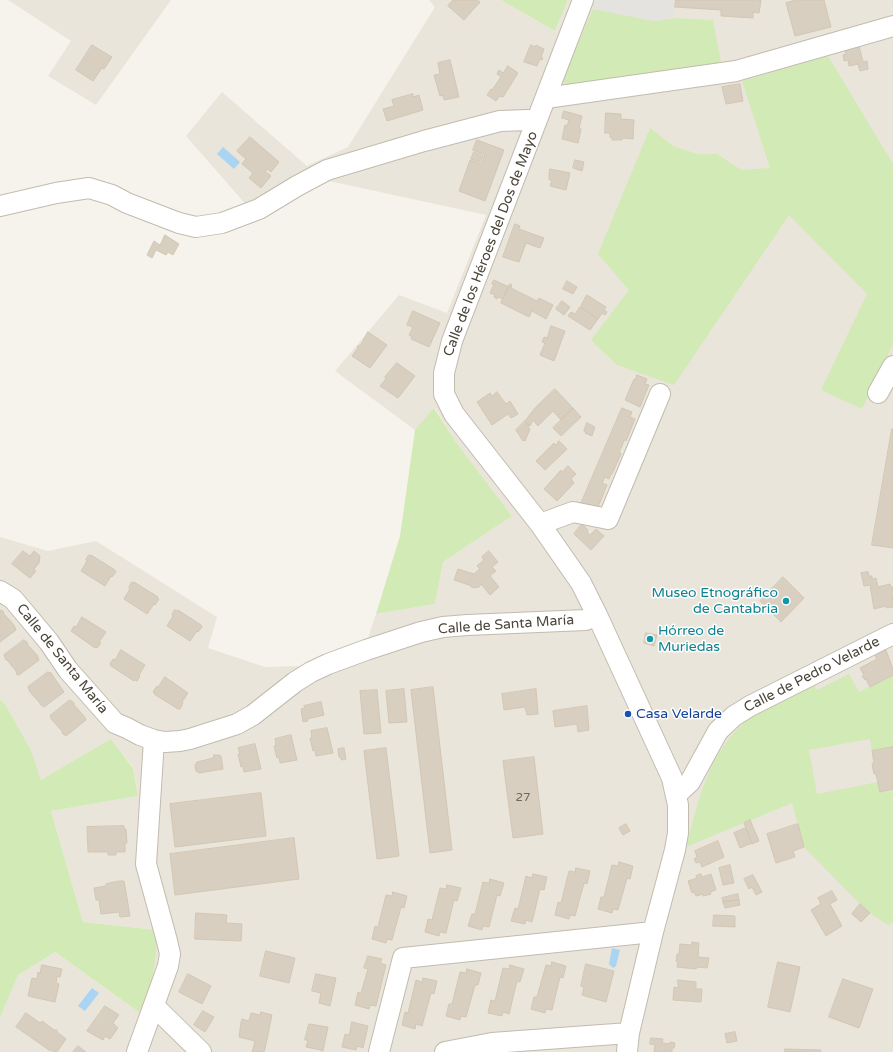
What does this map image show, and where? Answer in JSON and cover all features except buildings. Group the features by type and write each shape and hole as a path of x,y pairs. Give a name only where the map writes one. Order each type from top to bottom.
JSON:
{"street":[{"name":"Calle de los Héroes del Dos de Mayo","path":"583,0 452,341 444,373 444,394 454,414 540,524 581,582 598,615 672,778 679,816 678,833 675,850 653,932 628,1043"},
{"path":"546,98 736,71 893,26"},
{"path":"0,206 56,193 89,188 112,195 127,203 178,223 196,227 222,223 259,209 327,170 424,141 500,121 528,120 536,122"},
{"path":"878,393 893,366"},
{"path":"540,524 573,512 608,519 660,394"},
{"name":"Calle de Santa María","path":"0,591 13,599 49,642 68,670 115,723 154,740 165,742 180,741 237,724 253,715 311,672 353,655 421,632 443,627 467,625 586,620 598,615"},
{"name":"Calle de Pedro Velarde","path":"676,795 690,782 718,731 734,716 750,706 893,634"},
{"path":"137,1052 168,966 170,954 146,864 154,740"},
{"path":"379,1052 403,958 653,932"},
{"path":"154,1006 201,1052"},
{"path":"445,1052 492,1043 628,1043"}],"shaded area":[{"path":"8,0 171,0 96,105 48,76 71,41"},
{"path":"429,0 501,0 555,31 568,0 893,0 893,1052 0,1052 0,1018 18,975 55,952 143,1015 156,930 83,922 51,811 138,796 133,767 111,739 41,781 31,750 5,704 0,700 0,537 48,551 96,541 217,617 208,648 265,667 301,666 367,641 376,614 435,604 443,562 512,516 458,445 435,408 415,430 335,371 399,295 447,313 486,215 329,181 255,215 186,136 222,92 307,166 348,147 435,7"},
{"path":"595,0 676,0 674,18 655,21 593,9"}],"green space":[{"path":"501,0 568,0 555,31"},
{"path":"593,9 655,21 674,18 713,20 722,68 566,86 564,77"},
{"path":"828,56 893,164 893,344 862,409 821,390 867,294 789,215 674,385 617,365 591,340 629,290 598,254 650,128 673,146 697,154 717,154 741,170 770,168 742,81"},
{"path":"434,408 458,445 512,516 443,562 435,604 376,614 400,536 415,430"},
{"path":"849,674 859,692 893,675 893,747 872,751 870,739 809,750 817,794 878,782 881,792 893,789 893,922 888,925 860,904 804,847 792,803 686,847 706,780 713,764 732,735 752,716 786,695 812,682 817,690"},
{"path":"0,700 5,704 31,750 41,780 111,739 133,768 138,796 51,811 83,922 156,930 157,941 155,962 143,1015 55,952 18,975 0,1018"}],"water":[{"path":"223,147 240,162 234,169 217,154"},
{"path":"612,948 620,950 616,966 613,968 609,964"},
{"path":"92,988 99,993 85,1011 78,1006"}],"place":[{"name":"Museo Etnográfico de Cantabria","path":"786,601"},
{"name":"Hórreo de Muriedas","path":"650,639"},
{"name":"Casa Velarde","path":"628,714"}]}
